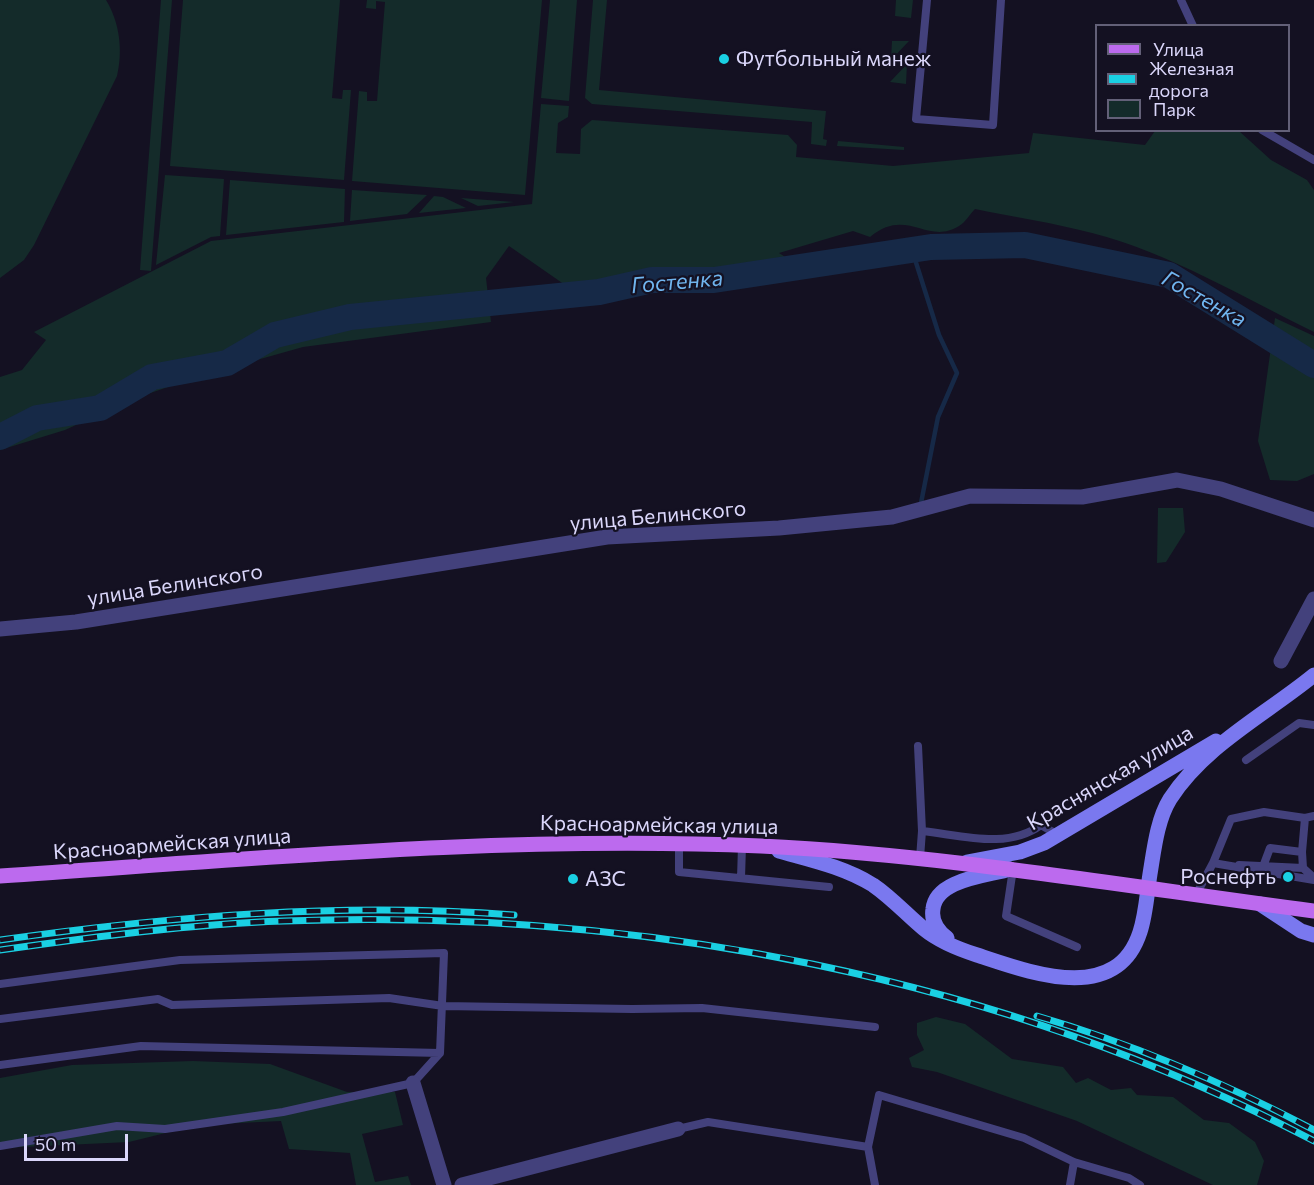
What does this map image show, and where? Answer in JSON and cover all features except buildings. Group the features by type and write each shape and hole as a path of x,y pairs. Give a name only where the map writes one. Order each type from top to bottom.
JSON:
{"main road":[{"path":"759,846 849,872 888,897 938,939 978,956 1045,976 1068,979 1085,978 1115,967 1126,957 1140,933 1155,847 1169,801 1190,773 1239,728 1314,675"},
{"name":"Краснянская улица","path":"963,863 1020,852 1058,835 1239,728"},
{"name":"Красноармейская улица","path":"0,876 432,848 530,844 759,846 920,858 1013,868 1314,911"},
{"path":"978,956 941,933 934,924 933,905 944,890 955,884 1013,868"},
{"path":"1260,904 1301,931 1314,935"}],"street":[{"name":"улица Белинского","path":"0,630 76,622 607,537 779,528 892,517 970,496 1082,497 1177,480 1221,489 1314,520"},
{"path":"1281,661 1314,599"},
{"path":"412,1083 444,1185"},
{"path":"462,1185 678,1129"}],"lane":[{"path":"927,0 916,119 993,125 1001,0"},
{"path":"1181,0 1191,24"},
{"path":"1265,132 1314,160"},
{"path":"1246,760 1299,723 1314,725"},
{"path":"918,746 922,831 920,858"},
{"path":"1192,893 1213,863 1231,819 1264,812 1305,818 1314,816"},
{"path":"1305,818 1303,867 1314,879"},
{"path":"922,831 1009,840 1028,834 1041,825 1058,835"},
{"path":"679,845 679,873 829,887"},
{"path":"741,878 742,846"},
{"path":"1264,864 1270,848 1302,852"},
{"path":"1213,863 1314,879"},
{"path":"1227,866 1264,864 1303,867"},
{"path":"1013,868 1006,916 1077,947"},
{"path":"0,984 180,960 444,953 440,1053 412,1083 283,1112 165,1130 117,1126 0,1146"},
{"path":"0,1018 158,999 172,1005 389,998 443,1006 702,1008 875,1027"},
{"path":"0,1065 141,1046 440,1053"},
{"path":"875,1185 867,1147 879,1095 1024,1138 1074,1162 1129,1178 1140,1185"},
{"path":"678,1129 708,1122 867,1147"},
{"path":"1070,1185 1074,1162"}],"green space":[{"path":"0,0 106,0 117,28 120,57 117,76 34,245 24,260 0,278"},
{"path":"161,0 172,0 151,271 140,270"},
{"path":"183,0 340,0 332,98 342,99 343,90 351,90 344,180 170,166"},
{"path":"367,0 542,0 525,195 352,181 359,91 367,92 367,101 377,101 385,2 376,1 376,9 366,8"},
{"path":"550,0 577,0 569,101 541,98"},
{"path":"593,0 607,0 599,90 826,111 823,139 827,140 826,146 811,144 812,122 592,104 585,98"},
{"path":"896,0 913,0 911,18 895,16"},
{"path":"892,41 909,41 891,60"},
{"path":"907,64 906,84 890,82"},
{"path":"541,104 569,106 568,117 558,123 556,153 580,154 581,129 592,120 788,135 797,145 796,157 893,166 1029,153 1033,133 1145,145 1154,132 1240,132 1271,160 1307,180 1314,190 1314,332 1205,277 1149,252 1092,233 975,209 961,225 948,231 937,232 906,225 895,225 883,228 870,237 853,231 779,253 798,265 568,287 509,246 486,278 491,322 303,347 200,376 133,399 65,430 0,450 0,377 22,370 46,340 34,332 211,241 532,204"},
{"path":"838,141 904,147 904,150 837,146"},
{"path":"165,175 224,179 220,236 211,237 156,265"},
{"path":"230,180 345,189 344,222 226,235"},
{"path":"352,190 427,195 407,214 350,221"},
{"path":"434,196 443,197 466,208 419,213"},
{"path":"461,198 514,202 478,206"},
{"path":"1275,318 1314,336 1314,474 1297,481 1270,480 1258,441"},
{"path":"1158,508 1183,508 1185,532 1166,562 1157,563"},
{"path":"936,1017 965,1024 1012,1059 1063,1067 1076,1083 1088,1078 1111,1090 1131,1088 1137,1095 1173,1097 1204,1120 1229,1123 1255,1142 1264,1161 1257,1185 1213,1185 1077,1121 937,1072 912,1067 909,1058 924,1050 917,1035 917,1023"},
{"path":"193,1061 270,1064 347,1092 395,1092 403,1125 362,1134 375,1182 408,1176 411,1185 356,1185 350,1153 289,1149 281,1121 198,1125 129,1142 0,1148 0,1078 72,1065"}],"waterway":[{"name":"Гостенка","path":"0,437 37,418 100,408 152,377 227,363 275,335 350,317 599,292 652,280 714,280 931,247 1025,245 1169,275 1314,365"},
{"path":"912,250 939,335 957,373 938,417 921,503"}],"railway":[{"path":"0,940 128,924 257,914 385,910 514,915"},
{"path":"0,950 177,928 284,921 416,920 549,927 682,941 813,964 943,995 1070,1035 1194,1084 1314,1141"},
{"path":"1037,1016 1144,1052 1247,1096 1314,1130"}],"place":[{"name":"Футбольный манеж","path":"724,59"},
{"name":"Роснефть","path":"1288,877"},
{"name":"АЗС","path":"573,879"}]}
